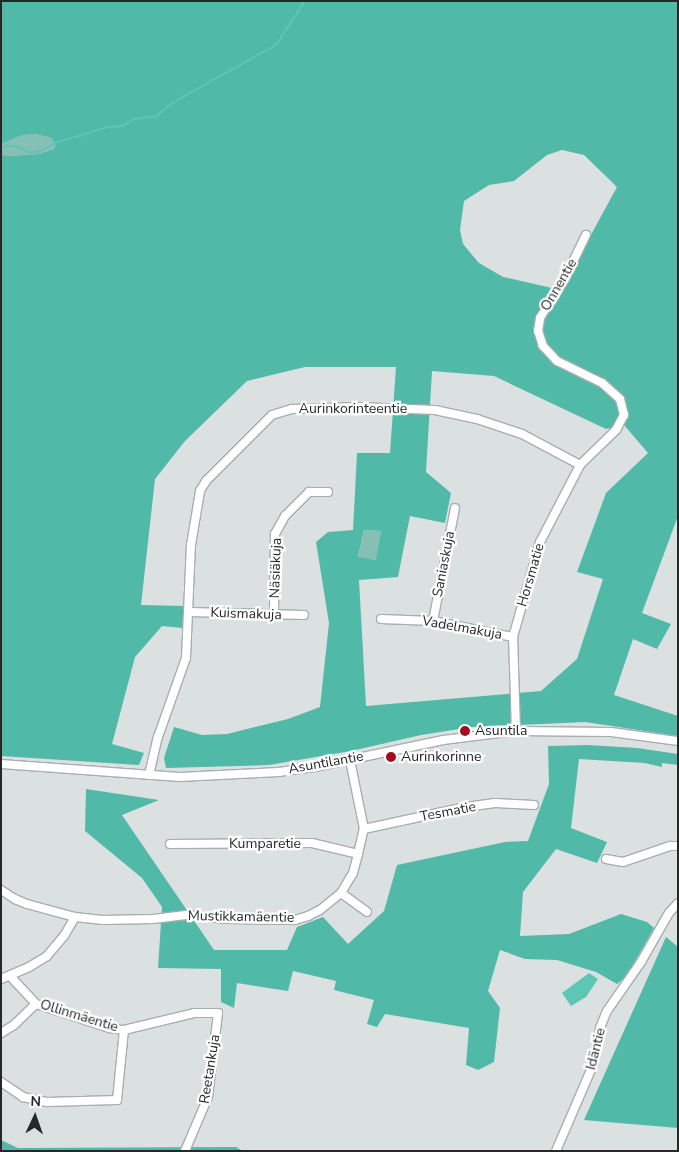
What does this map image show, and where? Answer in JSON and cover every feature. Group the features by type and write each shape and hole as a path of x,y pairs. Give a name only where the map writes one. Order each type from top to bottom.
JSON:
{"street":[{"name":"Onnentie","path":"586,236 565,278 540,318 538,331 543,346 557,361 602,383 620,399 624,415 609,439"},
{"name":"Aurinkorinteentie","path":"149,775 158,737 186,658 191,544 200,491 206,481 272,415 292,409 359,407 435,410 477,419 522,434 580,466"},
{"name":"Horsmatie","path":"516,732 513,637 540,542 580,466 609,439"},
{"name":"Näsiäkuja","path":"274,614 275,534 286,516 310,492 328,492"},
{"name":"Saniaskuja","path":"433,621 455,508"},
{"name":"Kuismakuja","path":"189,612 304,616"},
{"name":"Vadelmakuja","path":"381,619 433,621 513,637"},
{"name":"Asuntilantie","path":"1,764 180,777 279,772 350,760 443,740 516,732 611,732 678,741"},
{"name":"Mustikkamäentie","path":"1,890 15,899 75,917 123,920 186,915 227,919 295,920 320,910 341,893 353,873 364,829 350,760"},
{"name":"Tesmatie","path":"364,829 466,807 495,804 534,805"},
{"name":"Kumparetie","path":"170,844 312,843 358,854"},
{"path":"606,859 623,862 670,846 678,846"},
{"path":"341,893 367,912"},
{"name":"Idäntie","path":"556,1151 593,1065 600,1028 607,1011 641,962 668,912 678,903"},
{"path":"1,979 47,956 64,936 75,917"},
{"name":"Ollinmäentie","path":"10,976 36,1004 90,1023 124,1030 195,1013 218,1014"},
{"path":"1,1033 36,1004"},
{"name":"Reetankuja","path":"186,1151 208,1096 218,1014"},
{"path":"1,1082 23,1097 47,1102 117,1100 124,1030"}],"shaded area":[{"path":"1,1 678,1 678,516 642,613 671,624 657,649 633,639 614,695 678,716 678,736 585,722 472,727 421,735 351,751 269,765 166,768 164,758 174,727 202,735 227,734 288,719 320,707 329,623 316,542 328,532 353,530 357,453 390,453 396,367 305,367 247,381 185,441 155,479 141,605 185,606 183,628 162,626 135,657 112,744 144,753 139,765 1,756 1,154 7,156 39,154 54,149 55,143 51,138 36,134 23,135 1,144","holes":["562,150 584,155 617,187 561,290 503,277 479,263 463,244 460,230 464,201 489,185 514,181 547,155","432,371 494,376 606,429 624,425 648,453 606,493 577,572 603,579 577,659 541,691 366,706 359,580 398,577 410,516 445,523 451,493 426,472","364,530 381,531 376,560 358,557"]},
{"path":"36,134 51,138 55,143 54,149 39,154 7,156 1,154 1,144 23,135"},
{"path":"364,530 381,531 377,560 358,558"},
{"path":"588,745 637,748 678,754 678,765 662,763 662,767 645,763 579,759 571,828 607,842 597,863 556,849 523,892 520,936 569,934 621,914 647,922 654,928 626,977 617,984 596,972 557,960 525,959 500,950 488,991 500,1008 494,1062 478,1070 466,1065 469,1028 385,1014 377,1027 367,1024 374,1000 334,990 336,981 293,971 288,991 237,983 234,1008 221,1002 221,969 158,968 162,907 142,878 85,831 86,789 159,800 122,815 214,950 287,950 297,927 323,917 348,944 384,911 397,865 505,842 528,841 549,784 548,746"},
{"path":"666,937 678,947 678,1128 584,1120"},
{"path":"589,973 598,979 586,997 571,1006 562,993"},
{"path":"1,1140 18,1148 236,1147 243,1151 1,1151"}],"waterway":[{"path":"1,147 16,146 30,153 41,151 55,143 108,127 122,126 135,119 157,116 168,106 276,45 305,1"}],"place":[{"name":"Asuntila","path":"465,731"},
{"name":"Aurinkorinne","path":"391,757"}]}
